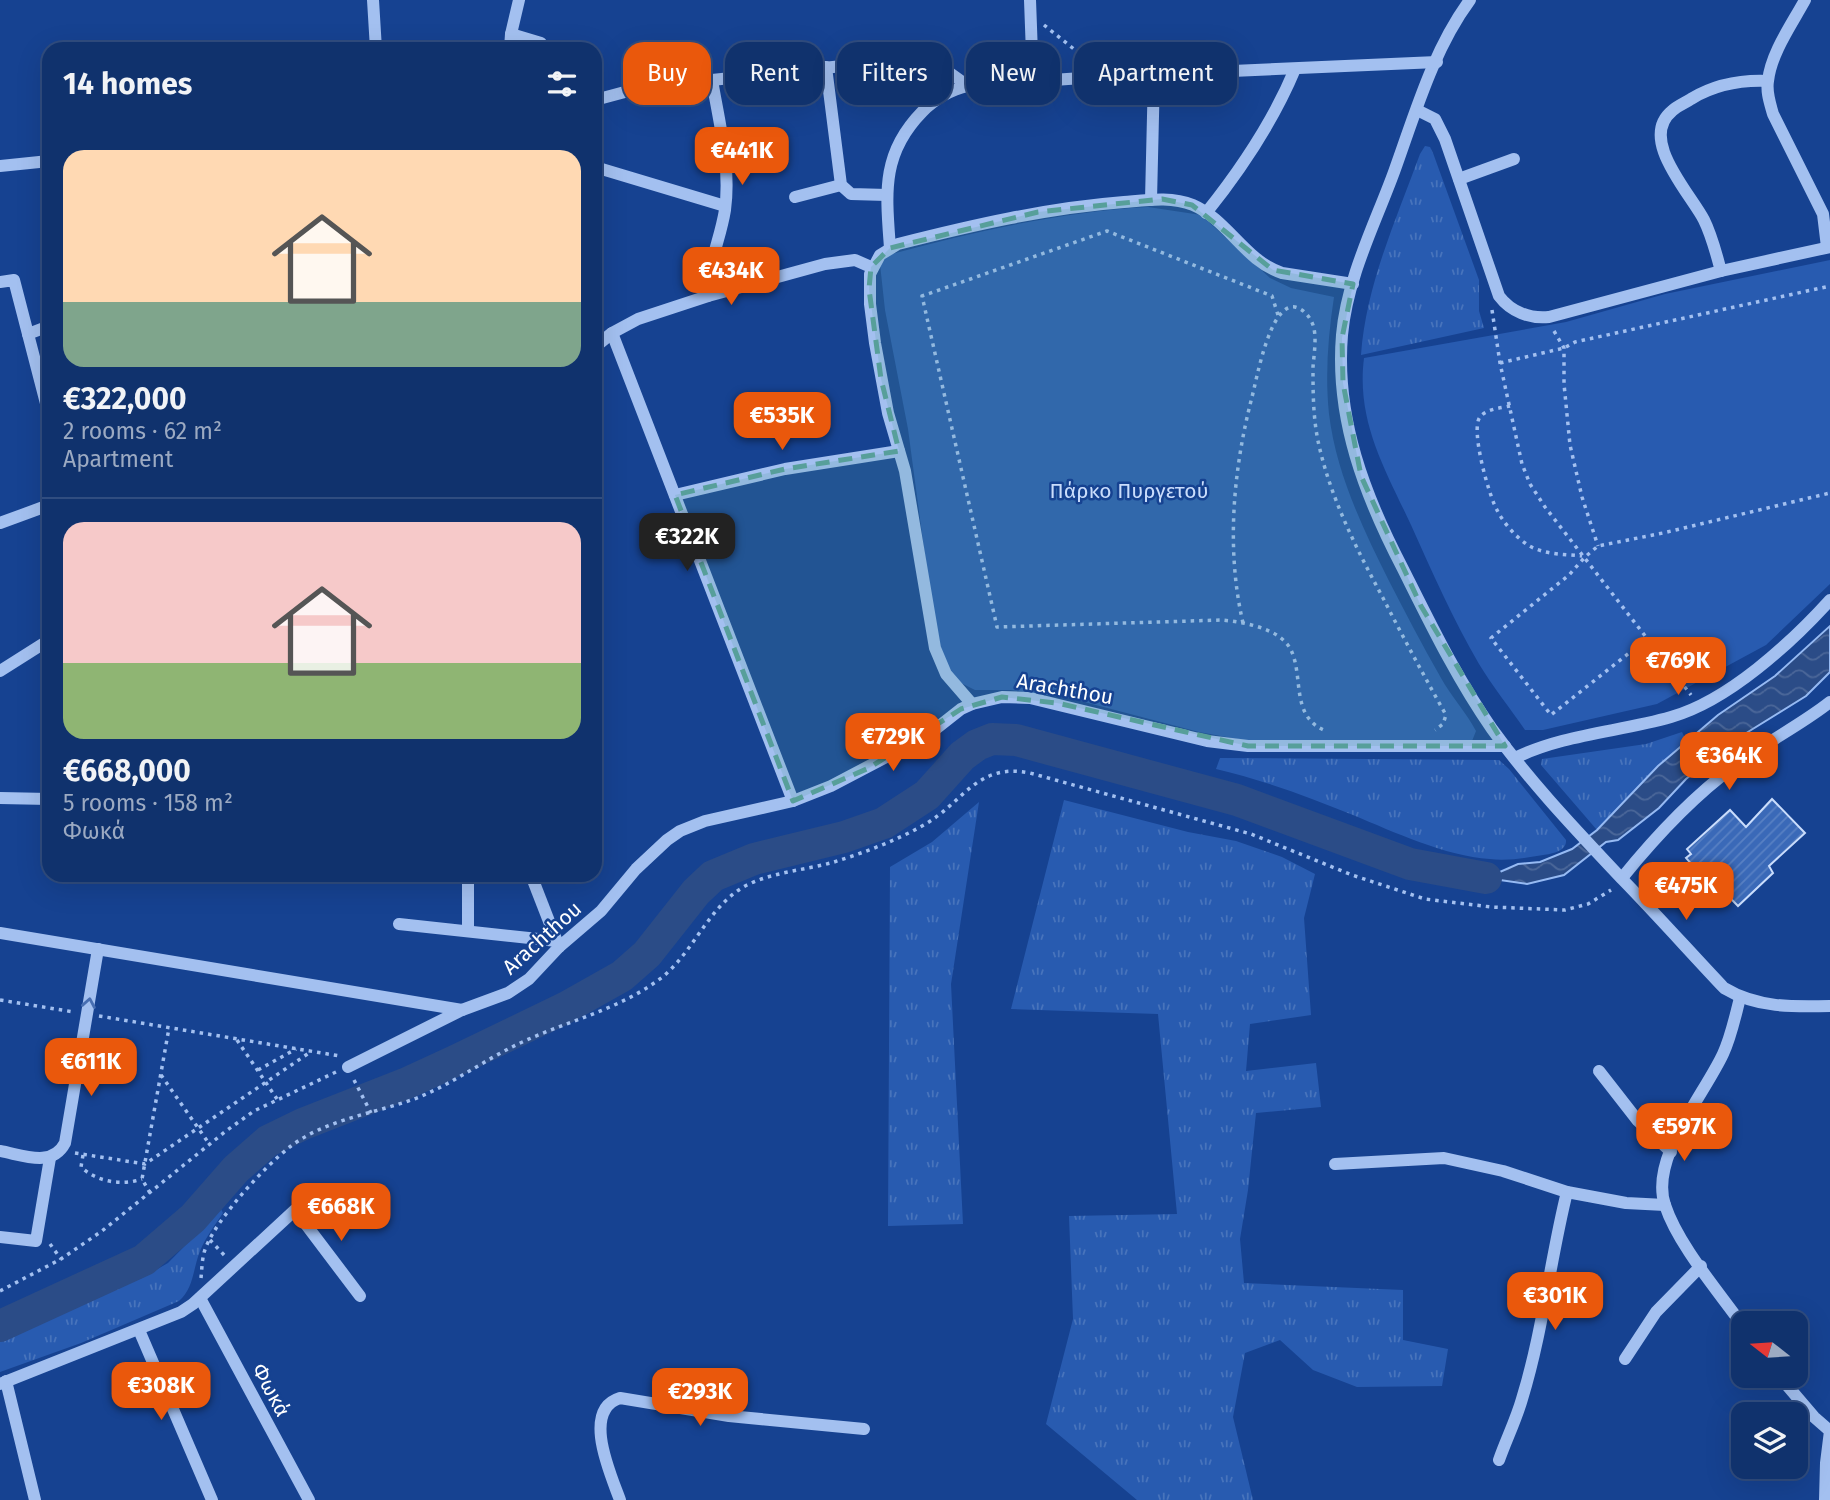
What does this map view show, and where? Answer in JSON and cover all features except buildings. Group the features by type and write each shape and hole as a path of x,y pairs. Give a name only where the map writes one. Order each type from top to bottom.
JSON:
{"street":[{"path":"373,0 376,42"},
{"path":"510,42 519,0"},
{"path":"1030,0 1032,42"},
{"path":"1470,0 1455,20 1417,110 1353,284 1342,338 1343,383 1348,426 1361,476 1379,522 1459,677 1505,746 1569,822 1724,988 1740,998 1759,1004 1830,1006"},
{"path":"1417,110 1435,119 1446,139 1499,296 1512,309 1542,318 1721,271 1829,247 1823,214 1773,114 1769,98 1768,81 1773,61 1805,0"},
{"path":"510,34 538,42"},
{"path":"602,98 662,82 712,80 889,61 929,61 951,72 966,84"},
{"path":"1237,71 1437,62"},
{"path":"826,67 841,186 851,194 887,195"},
{"path":"1206,213 1275,115 1295,69"},
{"path":"708,296 708,275 725,206 724,150 712,80"},
{"path":"1721,271 1703,220 1665,155 1661,142 1662,127 1670,112 1699,94 1742,80 1768,81"},
{"path":"890,248 887,195 890,163 904,133 933,102 953,90 966,87"},
{"path":"1151,200 1153,105"},
{"path":"1459,179 1514,159"},
{"path":"0,166 42,162"},
{"path":"602,169 725,206"},
{"path":"795,197 841,186"},
{"path":"972,704 951,682 937,657 925,601 905,471 888,413 875,343 869,289 871,267 880,255 890,248 1016,216 1151,200 1182,202 1206,213 1273,270 1289,275 1353,284"},
{"path":"602,341 638,319 708,296 825,264 855,260 871,267"},
{"path":"0,282 14,280 42,388"},
{"path":"28,334 42,329"},
{"path":"612,333 793,801"},
{"path":"674,495 785,469 899,451"},
{"path":"0,523 42,508"},
{"path":"1515,758 1545,745 1674,717 1700,706 1774,656 1798,635 1830,600"},
{"path":"0,671 42,644"},
{"name":"Arachthou","path":"348,1067 462,1010 508,993 529,979 558,944 601,911 636,869 667,839 680,831 705,821 793,801 831,786 928,735 961,709 972,704 1002,697 1030,698 1207,741 1248,746 1505,746"},
{"path":"1617,874 1698,795 1737,764 1830,702"},
{"path":"0,798 42,799"},
{"path":"468,882 468,931"},
{"path":"399,924 558,944 534,882"},
{"name":"Arachthou","path":"0,933 462,1010"},
{"path":"0,1237 36,1241 55,1155 68,1136 98,949"},
{"path":"1732,1311 1685,1244 1665,1205 1664,1174 1688,1116 1723,1055 1740,998"},
{"path":"1599,1071 1638,1121 1671,1152"},
{"path":"0,1151 55,1155"},
{"path":"1335,1164 1444,1158 1503,1171 1567,1192 1626,1203 1665,1205"},
{"path":"1499,1460 1522,1400 1567,1192"},
{"path":"34,1500 3,1382 139,1331 181,1312 200,1298 295,1210 360,1296"},
{"path":"1625,1359 1656,1312 1701,1266"},
{"name":"Φωκά","path":"200,1298 309,1500"},
{"path":"139,1331 212,1500"},
{"path":"1789,1388 1830,1431 1825,1463 1825,1500"},
{"path":"620,1500 600,1432 606,1407 620,1398 729,1416 864,1429"}],"path":[{"path":"1031,19 1044,25 1074,50"},
{"path":"1278,315 1272,296 1107,231 922,296 997,627 1212,620 1243,624 1276,635 1292,650 1305,715 1322,730 1332,732"},
{"path":"1700,706 1530,484 1522,464 1500,363 1564,348 1575,342 1830,286"},
{"path":"1243,624 1237,597 1233,525 1249,411 1267,343 1278,315 1283,309 1297,308 1308,315 1313,325 1313,404 1322,457 1336,500 1355,545 1446,715 1443,724 1436,730 1423,730"},
{"path":"1542,318 1564,348 1564,396 1570,445 1582,497 1598,546"},
{"path":"1510,406 1485,412 1478,418 1476,428 1485,475 1497,510 1509,527 1532,547 1584,557"},
{"path":"1648,638 1551,715 1491,638 1569,576 1584,557 1598,546 1830,494"},
{"path":"200,1298 202,1265 210,1240 245,1191 293,1145 342,1120 417,1098 514,1046 634,996 671,969 724,903 746,886 770,877 835,862 898,838 944,813 964,792 996,772 1013,769 1030,773 1225,827 1263,839 1387,889 1425,899 1491,908 1565,910 1588,904 1608,894 1617,874"},
{"path":"0,1000 341,1056 371,1113"},
{"path":"150,1193 142,1180 169,1028"},
{"path":"237,1040 277,1099"},
{"path":"258,1070 296,1049"},
{"path":"55,1155 83,1155 145,1164 310,1052"},
{"path":"0,1291 61,1259 102,1231 254,1111 348,1067"},
{"path":"161,1075 209,1144"},
{"path":"83,1155 81,1167 91,1174 119,1184 142,1180"},
{"path":"210,1240 234,1267"}],"highlighted area":[{"path":"1162,199 1192,205 1273,270 1353,284 1342,338 1343,383 1361,476 1421,606 1505,746 1248,746 1057,703 1002,697 961,709 869,768 793,801 675,495 785,469 899,451 881,379 869,289 871,267 890,248 1038,212"}],"green space":[{"path":"1425,146 1430,147 1433,153 1479,280 1479,311 1484,328 1361,355 1369,303 1383,253"},
{"name":"Πάρκο Πυργετού","path":"1148,207 1201,215 1270,278 1291,288 1334,297 1327,385 1332,436 1344,478 1369,539 1407,616 1445,685 1476,731 1472,741 1243,740 1199,732 1069,698 1010,690 975,690 961,683 948,670 935,631 908,429 885,310 880,264 888,255 984,231 1082,213"},
{"path":"1830,260 1830,584 1766,645 1657,704 1543,730 1525,730 1469,647 1383,464 1368,424 1364,403 1364,358 1566,322 1665,294"},
{"path":"1682,732 1687,742 1658,766 1597,830 1541,765 1542,759 1646,744"},
{"path":"1220,758 1499,760 1566,840 1566,844 1554,853 1516,859 1490,859 1455,853 1420,842 1286,789 1216,769"},
{"path":"1064,800 1188,832 1236,841 1282,857 1315,874 1304,918 1311,1015 1250,1024 1246,1071 1316,1063 1321,1107 1256,1113 1240,1239 1244,1283 1403,1290 1403,1340 1448,1349 1442,1386 1357,1387 1313,1370 1280,1340 1245,1353 1233,1417 1253,1500 1137,1500 1046,1424 1073,1319 1069,1216 1177,1214 1158,1014 1011,1009"},
{"path":"979,802 951,984 963,1224 888,1226 890,867 932,842"},
{"path":"221,1209 223,1213 202,1246 190,1284 179,1301 81,1343 0,1372 0,1338 142,1278 168,1263"}],"water":[{"path":"1830,626 1830,672 1806,696 1735,740 1686,779 1659,808 1618,840 1606,842 1564,875 1527,884 1486,878 1518,864 1540,862 1572,849 1597,830 1658,766 1718,715 1775,676"}],"waterway":[{"path":"0,1326 144,1260 193,1218 236,1169 268,1141 455,1061 567,1007 622,976 647,954 696,892 713,876 754,859 844,837 884,823 927,795 962,756 977,745 992,739 1016,740 1237,800 1410,864 1486,878"}]}
